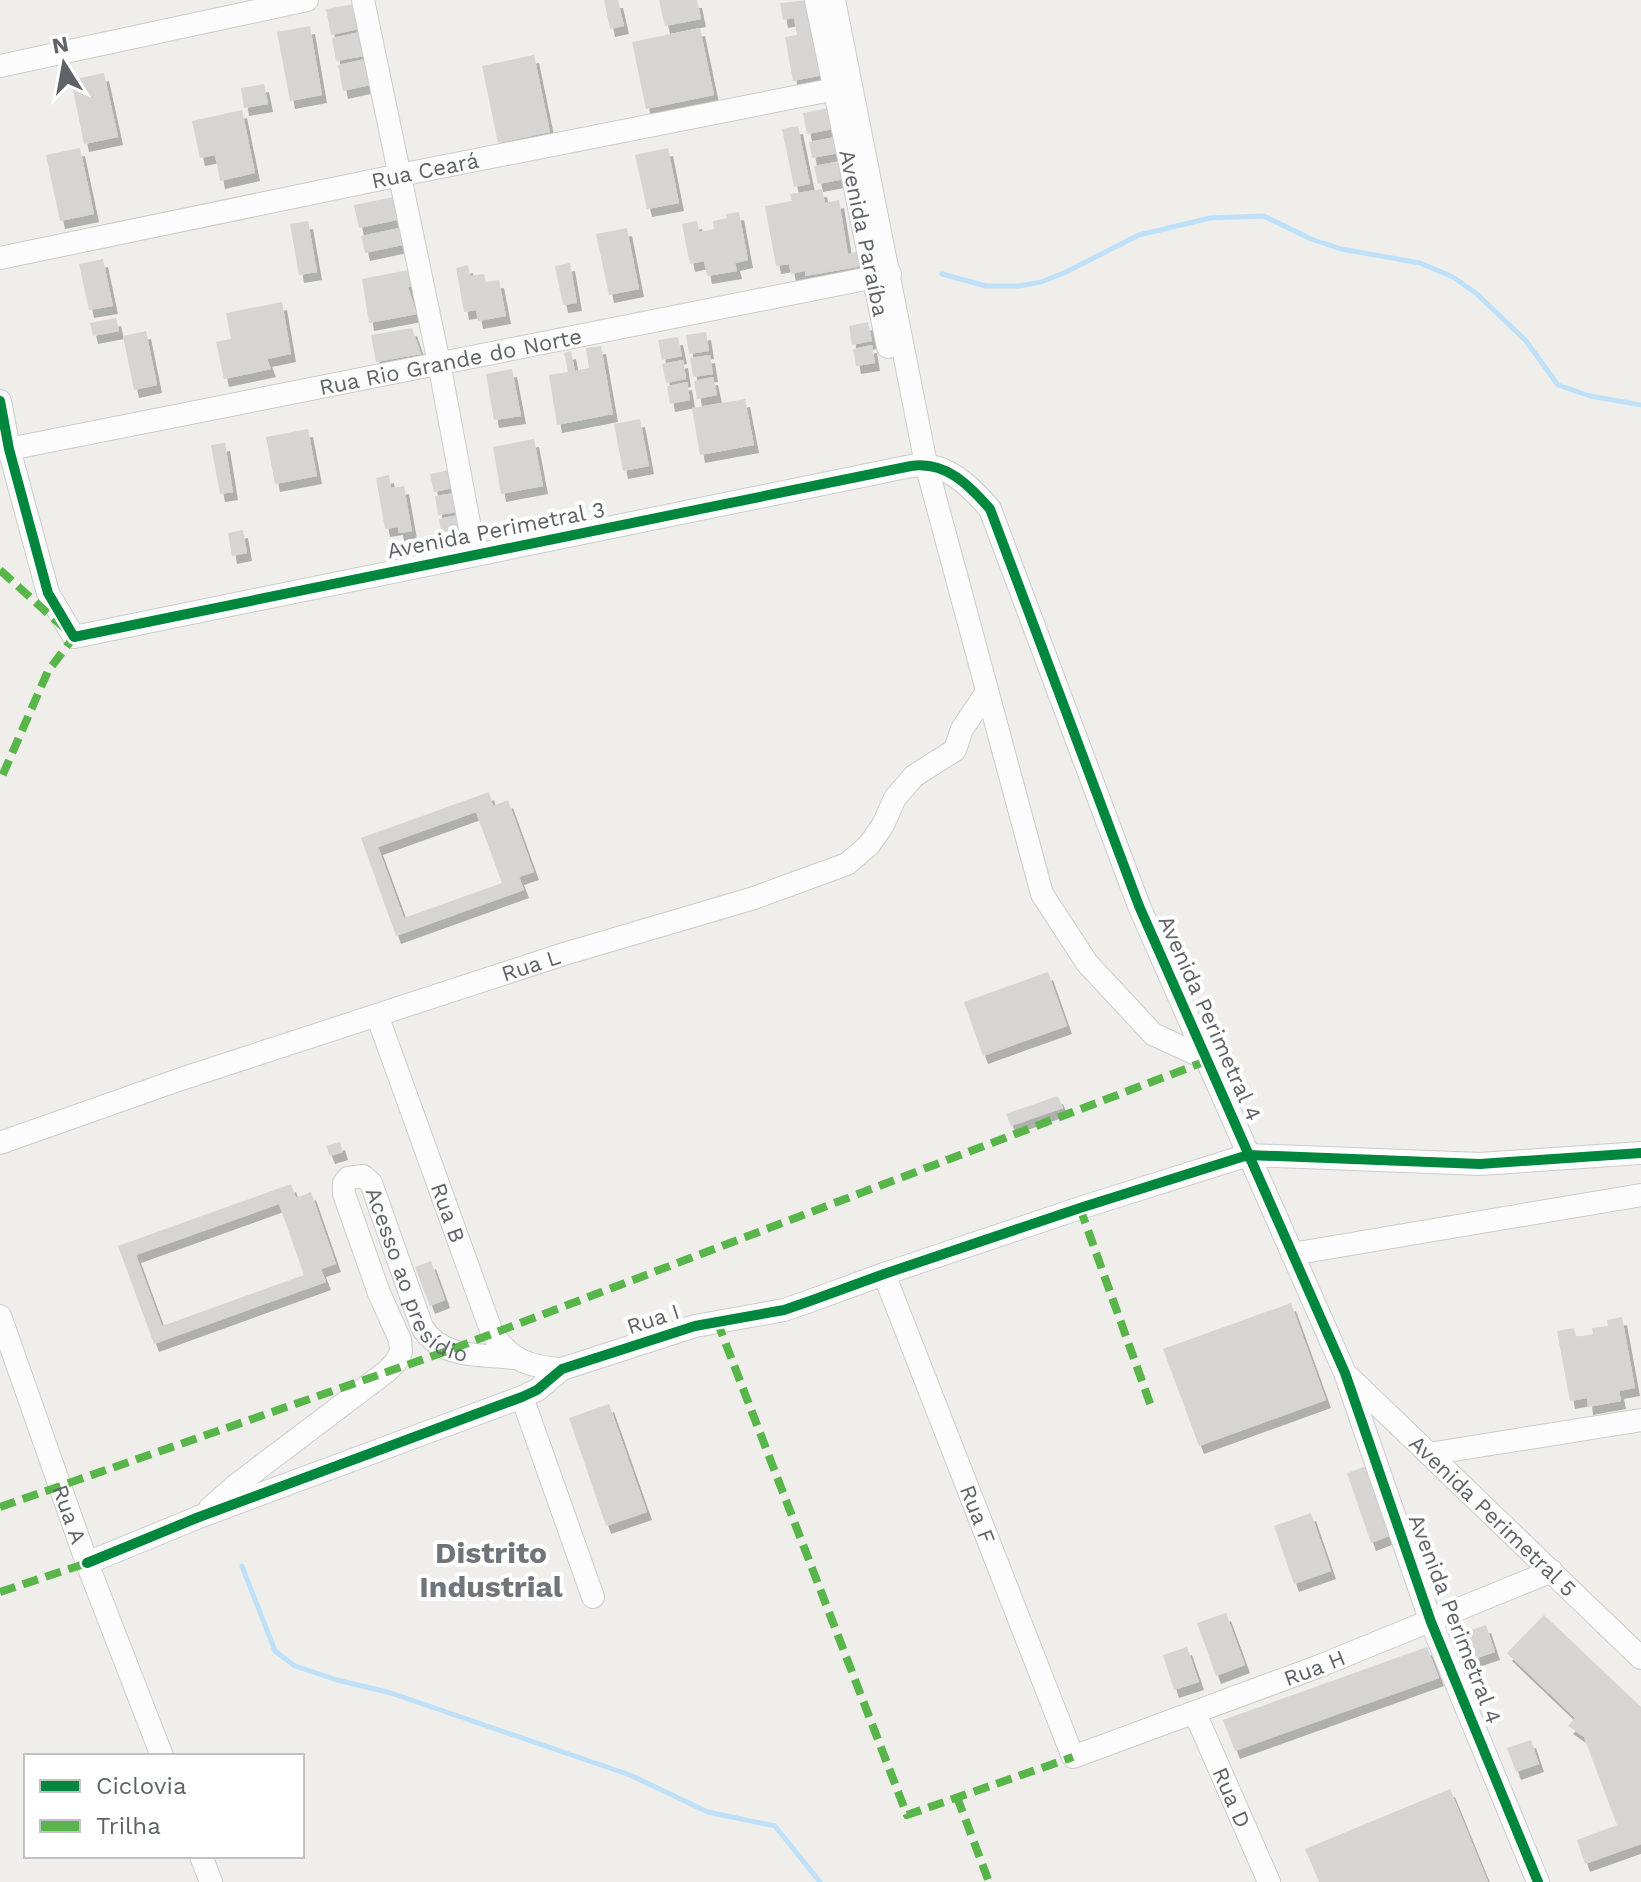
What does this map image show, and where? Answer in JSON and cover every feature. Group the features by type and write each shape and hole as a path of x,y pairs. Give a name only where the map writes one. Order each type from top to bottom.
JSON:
{"street":[{"path":"0,66 307,0"},
{"path":"363,0 439,363 475,555"},
{"name":"Avenida Paraíba","path":"816,0 843,88 919,465 987,692 1042,894 1087,963 1153,1034 1209,1060"},
{"name":"Avenida Paraíba","path":"834,0 843,88"},
{"name":"Rua Ceará","path":"0,258 843,88"},
{"name":"Rua Rio Grande do Norte","path":"9,449 882,275"},
{"path":"0,401 9,449"},
{"name":"Avenida Perimetral 3","path":"9,449 48,593 74,637 919,465"},
{"name":"Avenida Perimetral 4","path":"919,465 958,477 990,509 1139,906 1345,1373 1431,1622 1538,1882"},
{"name":"Rua L","path":"0,1143 181,1079 564,954 754,898 847,864 869,845 883,825 895,798 914,776 955,750 962,729 987,692"},
{"name":"Rua B","path":"377,1015 492,1333 513,1358"},
{"path":"1248,1155 1480,1164 1641,1153"},
{"name":"Rua I","path":"87,1563 199,1517 522,1397 537,1390 562,1369 695,1326 784,1310 884,1274 1248,1155"},
{"name":"Acesso ao presídio","path":"199,1517 235,1486 386,1372 401,1352 400,1340 379,1293 344,1194 344,1183 348,1178 363,1176 371,1183 428,1338 447,1351 513,1358"},
{"path":"1292,1254 1641,1195"},
{"name":"Rua F","path":"884,1274 1073,1757"},
{"name":"Rua A","path":"0,1316 87,1563 161,1754"},
{"path":"513,1358 526,1365 562,1369"},
{"name":"Avenida Perimetral 5","path":"1345,1373 1552,1571 1632,1641 1641,1658"},
{"path":"522,1397 593,1597"},
{"path":"1429,1454 1641,1420"},
{"name":"Rua H","path":"1073,1757 1431,1622 1552,1571"},
{"name":"Rua D","path":"1195,1713 1269,1882"},
{"path":"202,1858 211,1882"}],"building":[{"path":"604,0 618,0 624,26 610,29"},
{"path":"659,0 697,0 701,19 665,26"},
{"path":"808,0 828,74 793,81 785,37 797,35 794,18 783,20 780,3"},
{"path":"354,4 359,29 331,35 326,9"},
{"path":"310,26 322,95 290,101 277,32"},
{"path":"700,28 714,95 646,109 632,42"},
{"path":"360,32 364,56 336,61 332,38"},
{"path":"534,55 550,132 498,143 482,66"},
{"path":"365,59 370,85 343,91 338,65"},
{"path":"104,73 118,137 84,144 71,80"},
{"path":"264,84 268,104 244,108 241,88"},
{"path":"835,107 839,128 807,134 803,113"},
{"path":"242,110 255,173 220,181 215,155 200,158 192,121"},
{"path":"798,126 810,184 794,187 782,129"},
{"path":"841,136 844,152 812,158 809,142"},
{"path":"80,148 94,214 60,221 46,155"},
{"path":"668,148 679,203 647,209 635,155"},
{"path":"846,160 850,178 818,184 814,166"},
{"path":"822,189 825,203 839,200 848,254 860,251 863,266 805,276 805,271 791,274 789,264 776,266 765,206 792,201 790,194"},
{"path":"398,196 402,219 359,228 354,205"},
{"path":"739,212 748,260 735,263 737,271 707,276 704,261 690,264 682,224 697,221 699,232 714,229 713,221"},
{"path":"308,221 317,272 299,275 290,224"},
{"path":"404,227 407,244 365,253 361,236"},
{"path":"627,228 639,289 609,295 596,234"},
{"path":"103,259 113,306 89,310 79,264"},
{"path":"570,263 577,303 563,305 555,266"},
{"path":"468,265 470,276 484,274 486,282 499,280 506,316 478,321 476,310 464,312 456,268"},
{"path":"413,269 416,286 408,287 417,314 369,323 362,279"},
{"path":"282,302 291,354 267,359 271,369 224,379 216,342 231,339 226,313"},
{"path":"116,318 119,331 93,336 90,323"},
{"path":"868,322 872,341 852,345 849,326"},
{"path":"412,328 421,354 376,362 371,335"},
{"path":"146,331 157,385 134,390 123,336"},
{"path":"706,332 709,351 689,354 686,335"},
{"path":"678,337 682,356 662,360 658,340"},
{"path":"872,345 875,363 856,366 853,349"},
{"path":"601,346 613,414 557,425 549,375 568,372 564,353 571,351 575,371 589,368 586,348"},
{"path":"710,355 713,374 693,377 690,358"},
{"path":"683,360 686,379 666,383 662,364"},
{"path":"512,369 521,416 494,420 486,374"},
{"path":"713,377 717,395 697,399 694,381"},
{"path":"687,382 690,400 670,404 667,386"},
{"path":"745,399 754,445 700,455 692,408"},
{"path":"640,419 649,466 623,471 614,424"},
{"path":"308,429 317,476 275,484 266,437"},
{"path":"534,439 543,486 501,494 493,447"},
{"path":"225,443 233,492 220,494 211,445"},
{"path":"450,470 453,488 434,492 430,474"},
{"path":"389,475 391,488 404,486 412,531 399,533 398,527 385,529 376,478"},
{"path":"455,493 458,512 438,515 435,496"},
{"path":"458,515 462,533 442,537 439,519"},
{"path":"243,530 247,553 232,556 228,533"},
{"path":"489,792 493,806 508,800 534,872 519,877 524,890 396,936 361,838","holes":["476,812 502,883 404,918 378,847"]},
{"path":"1048,972 1067,1026 983,1056 964,1002"},
{"path":"1058,1096 1063,1108 1011,1126 1006,1114"},
{"path":"340,1142 343,1152 330,1156 326,1146"},
{"path":"291,1184 296,1198 311,1192 336,1264 321,1269 326,1282 154,1344 118,1246","holes":["279,1204 304,1275 162,1326 136,1255"]},
{"path":"431,1261 445,1300 430,1306 415,1267"},
{"path":"1291,1303 1326,1400 1199,1446 1163,1349"},
{"path":"1622,1317 1635,1388 1619,1391 1621,1401 1588,1407 1587,1398 1570,1401 1557,1331 1574,1328 1576,1337 1593,1334 1592,1328 1608,1326 1607,1320"},
{"path":"609,1404 647,1512 606,1526 569,1418"},
{"path":"1367,1466 1392,1535 1371,1543 1347,1473"},
{"path":"1311,1513 1331,1571 1294,1584 1274,1526"},
{"path":"1226,1613 1245,1665 1216,1676 1197,1623"},
{"path":"1544,1615 1641,1707 1641,1844 1585,1864 1577,1840 1617,1825 1584,1737 1568,1726 1575,1718 1507,1653"},
{"path":"1486,1625 1495,1652 1468,1661 1459,1634"},
{"path":"1187,1647 1199,1682 1174,1690 1163,1655"},
{"path":"1427,1647 1439,1678 1235,1751 1223,1720"},
{"path":"1531,1740 1539,1764 1516,1772 1507,1748"},
{"path":"1450,1789 1488,1882 1319,1882 1305,1849"}],"waterway":[{"path":"942,274 986,286 1019,286 1064,273 1139,235 1210,218 1264,216 1311,239 1341,249 1420,263 1453,277 1476,293 1526,341 1558,385 1590,396 1641,405"},
{"path":"242,1566 275,1651 295,1666 391,1693 630,1775 708,1812 775,1826 820,1882"}],"marked path":[{"path":"0,570 74,637 48,671 0,781"},
{"path":"0,1507 447,1351 1209,1060"},
{"path":"1080,1208 1152,1409"},
{"path":"717,1321 907,1815 1073,1757"},
{"path":"0,1592 87,1563"},
{"path":"957,1797 989,1882"}],"cycle path":[{"path":"0,401 9,449 48,593 74,637 911,466 924,465 946,471 974,491 990,509 1139,906 1345,1373 1431,1622 1538,1882"},
{"path":"87,1563 199,1517 522,1397 537,1390 562,1369 695,1326 784,1310 1080,1208 1248,1155 1480,1164 1641,1153"}],"district":[{"name":"Distrito Industrial","path":"491,1569"}]}
